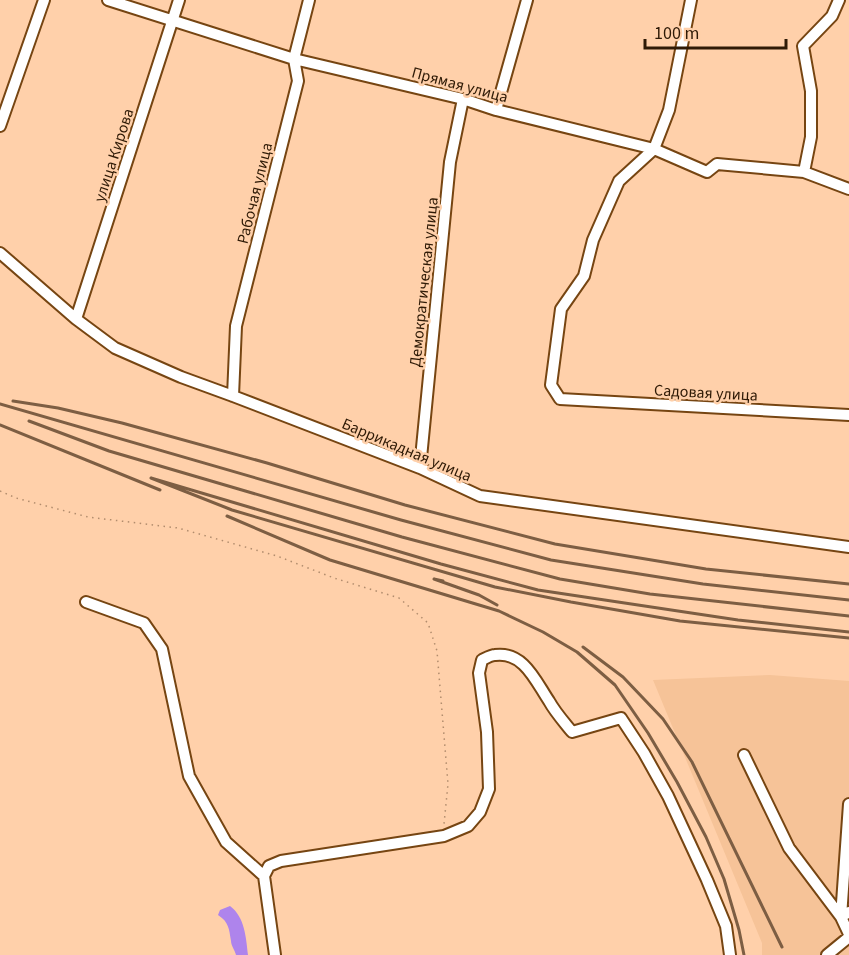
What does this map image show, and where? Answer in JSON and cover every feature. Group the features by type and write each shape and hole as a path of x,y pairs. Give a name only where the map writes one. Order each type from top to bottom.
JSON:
{"street":[{"path":"0,126 44,0"},
{"name":"Прямая улица","path":"108,0 294,58 654,149 707,172 717,164 804,172"},
{"name":"улица Кирова","path":"76,319 179,0"},
{"name":"Рабочая улица","path":"233,396 236,326 298,81 294,58 309,0"},
{"path":"496,110 527,0"},
{"path":"654,149 669,110 691,0"},
{"path":"839,0 832,16 804,46 811,91 811,137 804,172 849,189"},
{"name":"Демократическая улица","path":"420,468 450,162 463,99"},
{"name":"Садовая улица","path":"654,149 619,181 593,240 584,276 561,309 551,385 560,399 849,415"},
{"name":"Баррикадная улица","path":"0,253 76,319 114,348 181,377 420,468 480,495 849,547"},
{"path":"86,602 144,623 162,649 189,776 226,842 264,876"},
{"path":"275,955 264,876 269,866 281,861 444,836 468,826 480,812 489,789 487,732 479,673 482,660 494,655 508,656 525,665 572,732 621,718 668,796 702,869 726,926 730,955"},
{"path":"744,755 789,848 845,914"},
{"path":"827,955 849,936 845,914 849,804"}],"path":[{"path":"0,491 16,498 88,517 178,528 277,555 334,578 399,598 428,623 436,651 448,784 444,836"}],"shaded area":[{"path":"770,675 849,681 849,955 762,955 762,943 653,680"},
{"path":"230,906 242,922 248,955 236,955 228,926 218,915 220,910"}],"railway":[{"path":"13,401 58,408 122,423 267,463 405,505 555,544 706,569 849,584"},
{"path":"0,404 401,520 551,560 703,584 849,600"},
{"path":"29,421 109,451 402,537 560,579 650,594 849,616"},
{"path":"0,425 160,490"},
{"path":"849,632 738,620 538,590 441,564 151,478 232,510 495,587 680,621 849,638"},
{"path":"227,516 330,560 499,611 543,632 577,652 615,685 648,733 677,782 706,837 724,879 744,955"},
{"path":"443,581 434,579 479,595 497,605"},
{"path":"583,647 623,677 663,719 692,762 782,947"}]}
